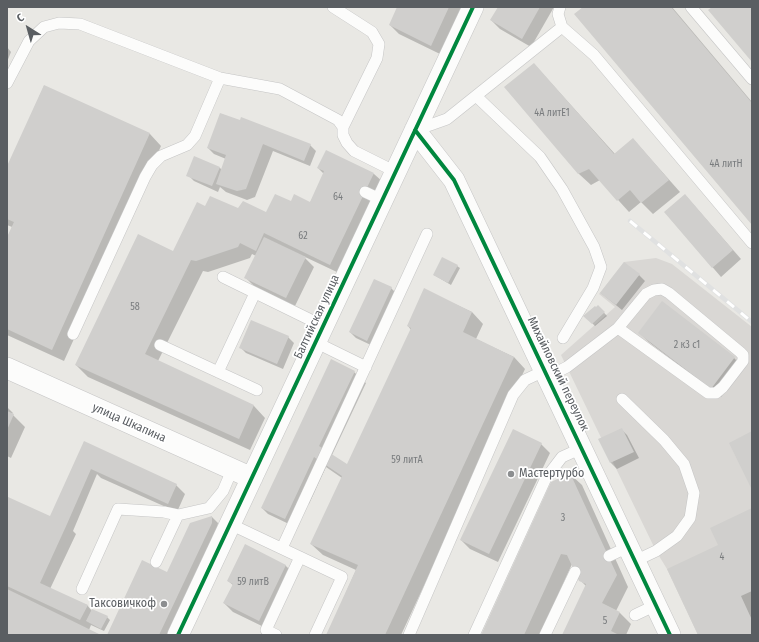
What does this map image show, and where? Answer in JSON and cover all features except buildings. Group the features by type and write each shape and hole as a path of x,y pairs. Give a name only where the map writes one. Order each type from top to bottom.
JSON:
{"street":[{"name":"Балтийская улица","path":"178,635 319,334 374,196 396,172 473,7"},
{"name":"Михайловский переулок","path":"415,130 454,180 670,635"},
{"name":"улица Шкапина","path":"7,368 252,478"}],"lane":[{"path":"333,7 372,32 379,44 377,58 343,127 343,135 347,143 354,151 396,172"},
{"path":"560,7 558,14 562,27 594,55 752,243"},
{"path":"691,7 752,79"},
{"path":"7,83 28,41 44,27 59,23 80,24 220,78 280,89 331,115 338,120 343,127"},
{"path":"415,130 447,119 562,27"},
{"path":"73,334 145,177 152,165 161,156 187,145 195,136 220,78"},
{"path":"476,96 540,157 562,189 594,247 601,267 593,288 563,338"},
{"path":"282,548 427,234"},
{"path":"223,277 255,293 319,334 366,367"},
{"path":"409,635 513,395 525,380 567,367 618,328 646,294 654,290 662,289 669,293 740,352 743,356 743,361 723,387 716,393 708,393 618,328"},
{"path":"218,372 255,293"},
{"path":"160,345 258,390"},
{"path":"608,556 656,551 677,536 690,518 694,493 684,464 664,440 622,399"},
{"path":"474,635 546,478 562,458 582,448"},
{"path":"82,589 118,509 164,512 178,515 209,508 223,491 232,470"},
{"path":"156,562 178,515"},
{"path":"230,524 342,577 315,635"},
{"path":"276,635 266,630 300,557"},
{"path":"545,635 575,572"},
{"path":"635,615 656,605"}],"shaded area":[{"path":"656,258 672,264 752,327 752,635 698,635 561,355 615,307 599,294 624,262"}],"railway":[{"path":"630,221 752,322"}],"cycle path":[{"path":"178,635 473,7"},
{"path":"415,130 454,180 670,635"}],"place":[{"name":"Мастертурбо","path":"511,474"},
{"name":"Таксовичкоф","path":"164,604"}]}
